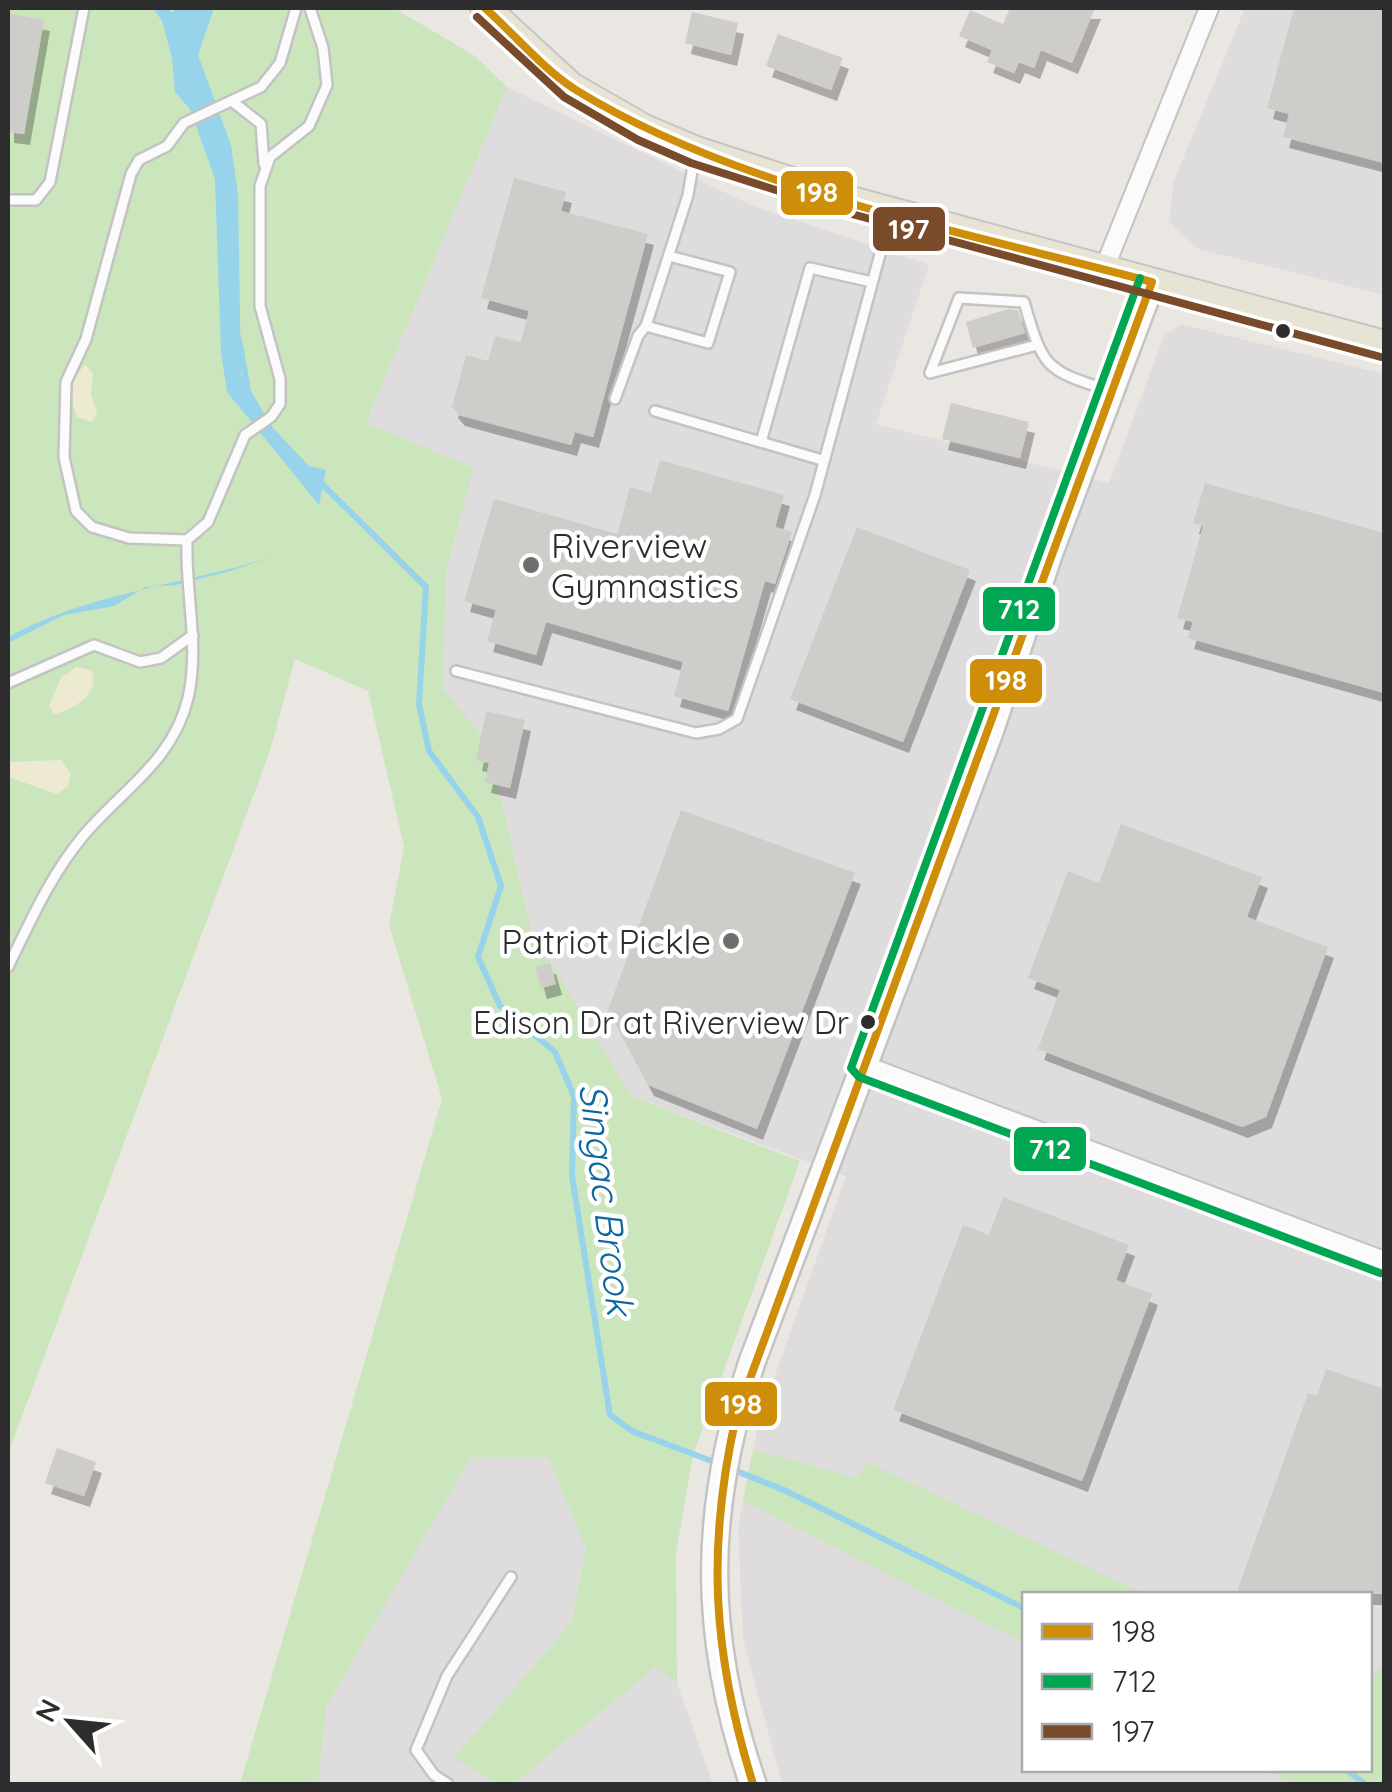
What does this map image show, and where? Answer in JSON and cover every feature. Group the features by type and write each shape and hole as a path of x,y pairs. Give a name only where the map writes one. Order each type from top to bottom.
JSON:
{"main road":[{"path":"484,8 570,87 644,129 696,151 891,212 1384,345"},
{"path":"753,1784 731,1715 717,1643 713,1567 718,1492 728,1438 1152,282"}],"street":[{"path":"1104,269 1209,8"},
{"path":"863,1065 1384,1261"}],"lane":[{"path":"8,200 36,200 50,182 84,8"},
{"path":"228,104 262,124 265,165 258,210 258,294 283,394 271,418 245,435 208,522 187,540 129,538 100,531 83,519 69,487 62,422 66,382 86,339 133,168 139,160 172,142 184,124 228,104 271,76 296,9 310,13 326,68 322,100 310,126 265,165"},
{"path":"615,398 638,336 646,326 669,256 696,151"},
{"path":"456,671 696,733 719,730 737,720 814,495 891,212"},
{"path":"646,326 708,342 730,272 669,256"},
{"path":"761,442 810,268 872,282"},
{"path":"1037,345 930,373 959,298 1024,302 1037,345 1055,373 1111,391"},
{"path":"655,411 822,460"},
{"path":"8,967 41,899 73,849 152,769 173,739 190,687 193,635 187,540"},
{"path":"8,683 94,645 140,662 161,658 193,635"},
{"path":"448,1784 434,1776 416,1750 447,1676 511,1577"}],"shaded area":[{"path":"1245,8 1384,8 1384,295 1198,249 1169,221 1173,183"},
{"path":"507,87 753,206 929,265 876,424 1109,483 1164,336 1181,324 1384,374 1384,1784 782,1784 743,1639 738,1527 759,1420 846,1176 631,1096 531,929 488,743 442,689 446,572 474,468 366,423"},
{"path":"470,1457 548,1457 586,1549 571,1623 455,1757 497,1784 317,1781 327,1705"},
{"path":"655,1666 677,1683 713,1784 514,1784"}],"green space":[{"path":"8,8 394,8 475,56 507,87 366,423 474,468 446,572 443,689 488,743 531,929 631,1096 800,1161 693,1455 676,1553 677,1683 655,1667 514,1784 497,1784 454,1758 571,1623 586,1549 548,1457 471,1457 327,1705 318,1780 324,1784 240,1784 442,1099 389,925 404,847 368,691 295,659 270,751 8,1454"},
{"path":"753,1450 857,1478 867,1462 1140,1592 1022,1592 1022,1642 743,1501"},
{"path":"1384,1667 1384,1784 1293,1784 1268,1772 1372,1772 1372,1674"}],"sand":[{"path":"86,365 93,374 91,394 97,414 92,422 77,417 73,403 74,381"},
{"path":"76,667 91,670 93,686 84,699 54,714 49,706 61,678"},
{"path":"61,760 71,773 68,786 57,794 8,777 8,762"}],"water":[{"path":"153,8 168,8 172,13 176,8 214,8 198,55 231,145 238,194 241,375 273,428 309,466 326,470 319,505 227,392 221,352 215,179 190,109 175,92 172,58 162,21"},
{"path":"295,549 230,571 176,585 155,586"},
{"path":"140,590 114,606 64,615 8,643 8,637 42,621"}],"building":[{"path":"1010,8 1095,8 1072,63 1041,50 1034,68 1019,62 1014,73 987,62 992,50 959,36 970,10 1003,24"},
{"path":"1294,8 1384,8 1384,163 1283,137 1289,114 1267,108"},
{"path":"692,12 738,23 731,55 685,43"},
{"path":"8,13 44,20 24,134 8,132"},
{"path":"778,34 843,58 831,90 766,66"},
{"path":"514,178 566,192 561,211 648,234 593,437 575,432 571,445 459,415 452,407 466,355 488,361 495,336 521,342 529,311 481,298"},
{"path":"1008,309 1018,310 1025,333 973,348 966,322"},
{"path":"951,403 1029,422 1020,458 942,439"},
{"path":"660,460 784,495 775,527 792,532 775,584 765,581 728,711 674,696 683,662 546,622 536,655 487,641 496,610 464,601 494,499 617,534 630,487 651,493"},
{"path":"1205,483 1384,533 1384,693 1188,638 1193,622 1177,618 1203,526 1193,523"},
{"path":"857,527 970,570 903,742 790,699"},
{"path":"486,711 525,720 510,788 485,782 489,763 476,760"},
{"name":"Patriot Pickle","path":"681,810 855,873 757,1129 648,1085 608,1010"},
{"path":"1121,824 1262,877 1247,917 1328,947 1266,1117 1242,1127 1038,1049 1060,990 1028,978 1068,871 1099,883"},
{"path":"550,963 556,984 541,988 535,967"},
{"path":"1003,1197 1129,1245 1116,1280 1152,1294 1082,1481 893,1410 963,1225 989,1235"},
{"path":"1326,1369 1384,1389 1384,1594 1237,1592 1308,1393 1317,1396"},
{"path":"57,1448 96,1462 84,1496 45,1483"}],"waterway":[{"name":"Singac Brook","path":"239,339 248,391"},
{"name":"Singac Brook","path":"320,482 426,587 419,704 429,751 478,817 501,886 478,957 500,1006 555,1052 574,1096 572,1176 610,1415 632,1431 717,1463"},
{"name":"Singac Brook","path":"729,1468 784,1490 1022,1607"},
{"name":"Singac Brook","path":"1350,1772 1365,1784"}],"transit line":[{"name":"198","path":"485,8 540,62 576,90 639,125 708,155 855,205 1152,282 736,1417 720,1512 718,1602 729,1691 753,1784"},
{"name":"197","path":"477,17 564,97 638,140 691,163 848,213 1381,357"},
{"name":"712","path":"1140,278 851,1068 859,1077 1380,1273"}],"place":[{"name":"Riverview Gymnastics","path":"531,565"},
{"name":"Patriot Pickle","path":"731,941"},
{"name":"Edison Dr at Riverview Dr","path":"868,1022"}]}
